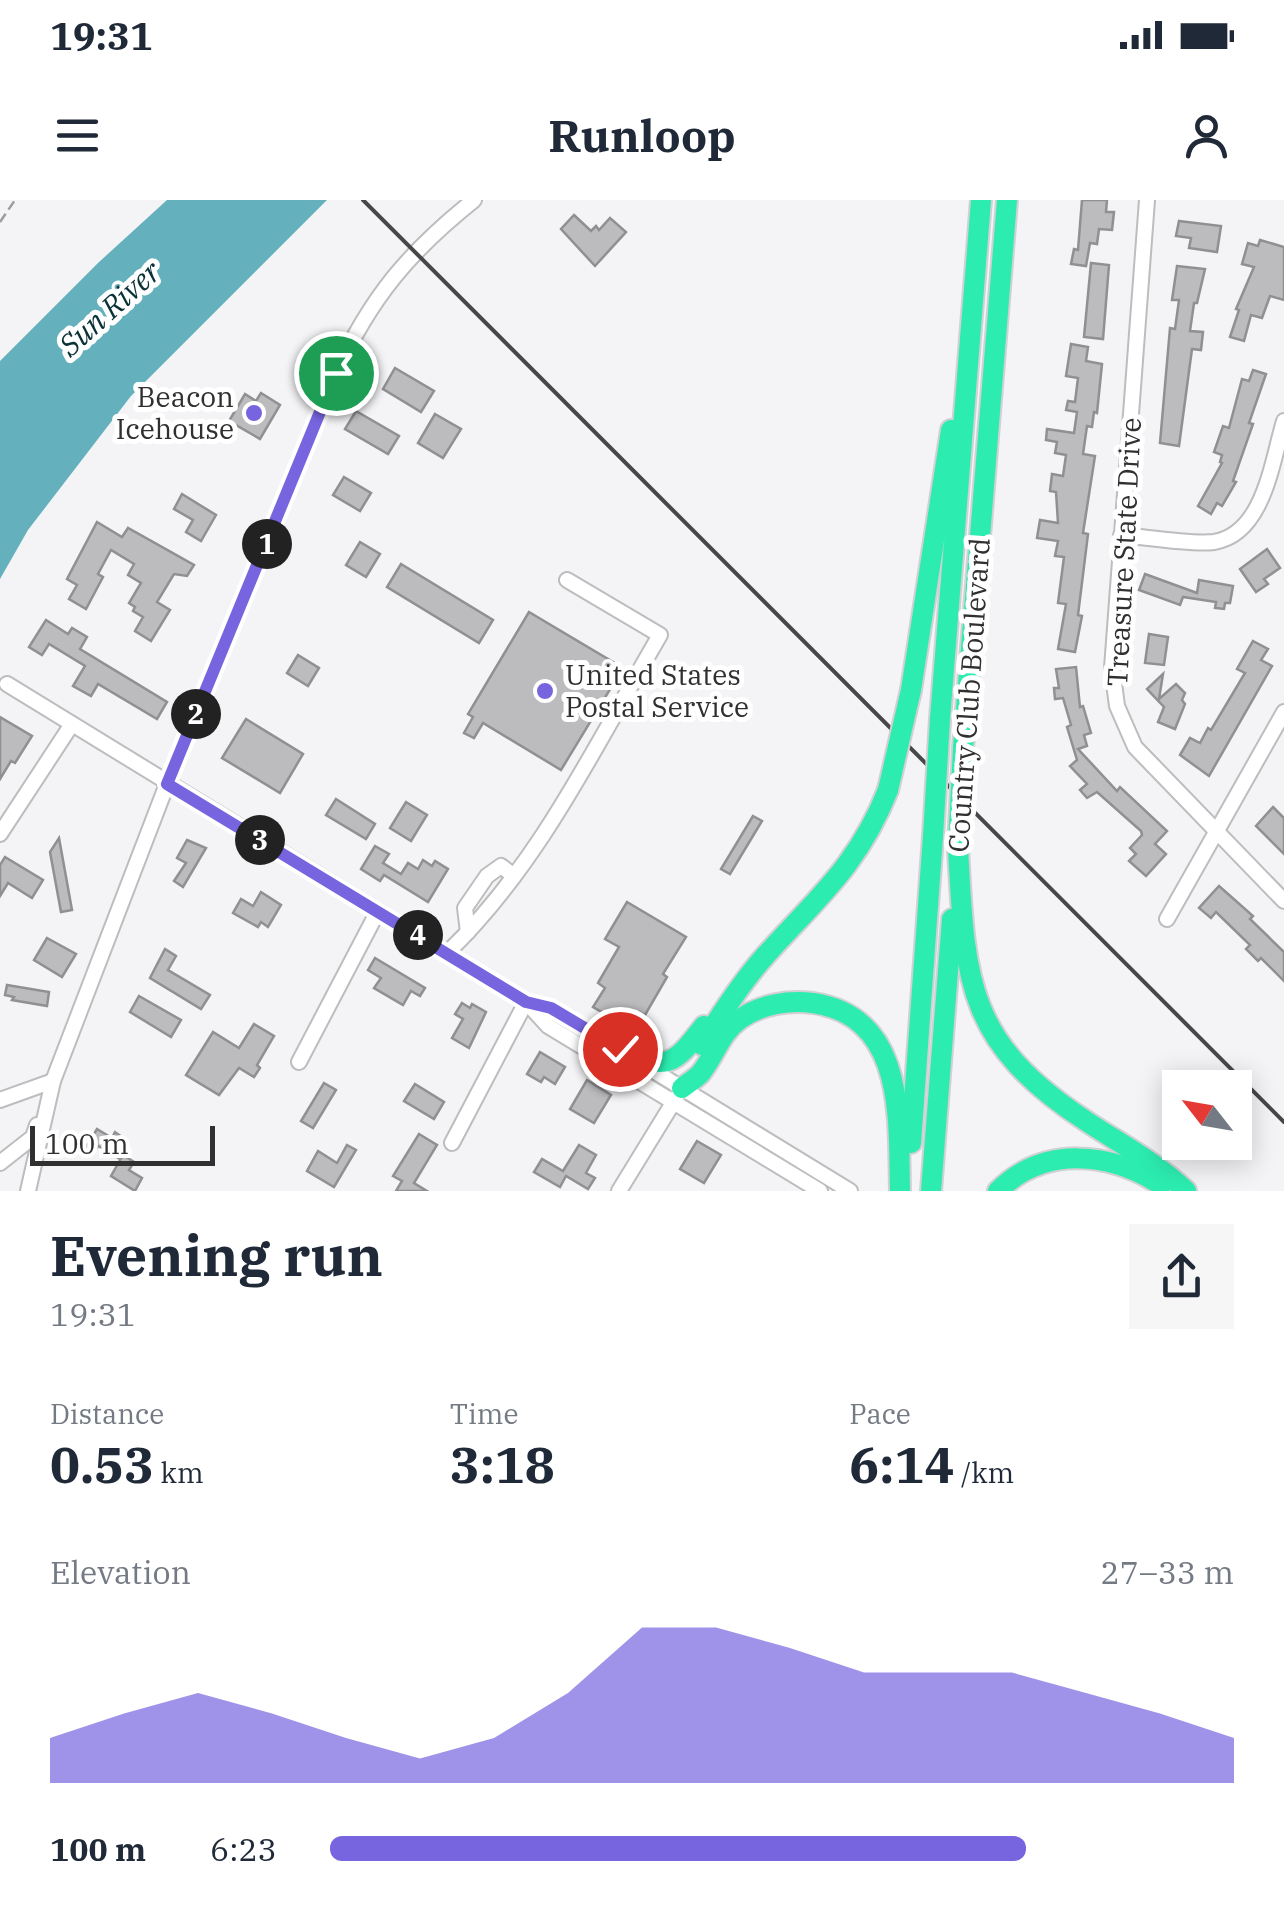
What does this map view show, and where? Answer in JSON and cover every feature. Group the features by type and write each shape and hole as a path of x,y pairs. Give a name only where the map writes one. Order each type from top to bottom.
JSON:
{"highway":[{"name":"Country Club Boulevard","path":"903,1190 982,200"},
{"name":"Country Club Boulevard","path":"931,1191 1007,200"},
{"path":"678,1095 689,1067 740,989 763,958 842,874 876,822 888,790 910,690 955,404 967,371"},
{"path":"958,848 967,967 981,1008 1002,1050 1057,1101 1186,1191"},
{"path":"620,1049 658,1062 682,1056 716,1010 740,989"},
{"path":"678,1095 700,1074 725,1034 750,1013 787,1002 829,1006 852,1017 866,1030 890,1070 897,1090 903,1190"},
{"path":"998,1191 1034,1167 1078,1157 1128,1167 1168,1191"}],"street":[{"path":"28,1191 53,1081 167,784 360,323 393,274 474,200"},
{"name":"Treasure State Drive","path":"1147,200 1112,668 1117,706 1135,746 1284,901"},
{"path":"1121,535 1214,542 1242,530 1262,497 1284,421"},
{"path":"447,954 514,876 554,817 660,636 567,580"},
{"path":"7,684 526,1002 548,1026 850,1191"},
{"path":"1167,919 1284,712"},
{"path":"0,834 72,724"},
{"path":"468,932 465,908 487,876 501,866 514,876"},
{"path":"299,1062 378,911"},
{"path":"526,1002 551,1008 620,1049 678,1095 820,1191"},
{"path":"452,1143 526,1002"},
{"path":"0,1100 53,1081"},
{"path":"619,1191 678,1095"},
{"path":"0,1163 33,1136 47,1103"}],"path":[{"path":"0,222 15,200"}],"water":[{"name":"Sun River","path":"167,200 327,200 131,396 28,530 0,579 0,361"}],"building":[{"path":"1082,200 1107,200 1106,212 1114,212 1112,230 1099,229 1097,244 1090,243 1086,266 1071,264 1074,249 1078,250"},
{"path":"574,215 591,231 596,226 599,230 610,218 626,232 595,266 561,229"},
{"path":"1179,221 1221,226 1217,252 1189,248 1191,238 1176,236"},
{"path":"1260,240 1284,247 1284,300 1270,296 1262,318 1251,315 1244,341 1230,337 1239,310 1236,309 1254,267 1242,264 1248,243 1258,246"},
{"path":"1091,263 1109,265 1103,339 1084,337"},
{"path":"1177,266 1205,269 1190,331 1203,332 1201,350 1192,349 1179,446 1160,443 1170,328 1175,329 1179,300 1172,300"},
{"path":"1071,344 1088,347 1086,361 1102,364 1097,413 1094,412 1092,427 1087,426 1083,454 1095,456 1083,533 1088,534 1078,615 1082,616 1075,652 1058,649 1066,604 1058,603 1064,557 1055,556 1058,541 1037,538 1040,520 1058,523 1056,492 1050,491 1052,474 1063,476 1066,455 1055,453 1057,442 1046,440 1047,429 1074,433 1077,412 1066,410 1068,401 1075,402 1078,378 1066,376"},
{"path":"395,368 434,391 421,412 383,389"},
{"path":"1253,370 1266,374 1249,423 1253,424 1233,481 1236,482 1222,506 1217,503 1211,514 1198,506 1222,463 1222,455 1214,452 1223,426 1229,428 1242,379 1249,381"},
{"name":"Beacon Icehouse","path":"261,393 280,405 260,439 229,421 245,394 256,401"},
{"path":"356,411 399,436 388,454 345,429"},
{"path":"435,414 461,429 443,458 418,443"},
{"path":"344,477 371,493 360,511 333,495"},
{"path":"182,494 216,515 201,541 186,532 193,520 174,509"},
{"path":"97,522 122,537 128,528 194,565 187,576 174,574 157,602 170,610 151,641 135,631 143,617 129,603 141,583 128,575 134,564 111,550 98,574 103,577 86,609 69,599 77,585 67,579"},
{"path":"360,542 380,554 366,577 346,565"},
{"path":"1267,549 1280,568 1264,579 1268,584 1256,592 1240,569"},
{"path":"401,564 493,620 479,643 387,587"},
{"path":"1145,574 1197,593 1199,580 1233,586 1230,603 1225,603 1224,609 1215,608 1216,602 1183,597 1180,605 1139,590"},
{"name":"United States Postal Service","path":"529,612 623,668 561,770 483,723 474,738 464,733 473,717 468,714"},
{"path":"46,620 68,634 72,628 87,637 80,649 167,702 157,719 98,684 91,696 73,686 85,666 49,644 42,655 29,647"},
{"path":"1149,634 1168,637 1164,665 1145,663"},
{"path":"1253,641 1268,649 1261,660 1272,666 1209,776 1180,755 1190,738 1200,743 1208,728 1211,730 1245,673 1237,669"},
{"path":"298,655 319,668 308,686 287,673"},
{"path":"1076,667 1080,707 1083,706 1091,733 1084,735 1087,746 1078,749 1117,791 1120,787 1167,831 1155,844 1166,854 1146,876 1129,861 1136,854 1130,848 1142,835 1141,831 1097,792 1087,798 1080,790 1087,784 1070,766 1077,760 1067,727 1071,725 1063,698 1055,699 1054,688 1059,688 1056,669"},
{"path":"1163,674 1159,699 1176,684 1185,693 1175,729 1158,722 1164,707 1147,689"},
{"path":"0,717 32,736 0,779"},
{"path":"246,719 303,754 280,793 222,758"},
{"path":"336,799 375,824 366,839 326,815"},
{"path":"406,802 427,815 411,841 390,828"},
{"path":"1273,807 1284,818 1284,854 1256,826"},
{"path":"753,816 762,821 730,874 721,869"},
{"path":"59,838 72,910 61,912 50,852"},
{"path":"187,840 206,848 183,887 174,881 186,863 177,858"},
{"path":"375,846 389,854 383,863 401,874 408,863 418,869 423,860 432,866 435,861 448,869 428,902 384,875 380,881 361,869"},
{"path":"5,857 43,880 32,898 8,883 0,896 0,865"},
{"path":"1219,886 1253,916 1250,919 1284,952 1284,981 1246,949 1250,945 1216,912 1211,918 1199,908"},
{"path":"261,892 281,905 268,927 261,922 258,927 233,913 241,899 253,906"},
{"path":"627,902 686,937 663,974 667,977 645,1015 639,1012 629,1028 593,1007 605,988 598,983 619,947 605,939"},
{"path":"47,938 76,954 62,977 34,960"},
{"path":"165,949 176,956 168,970 210,995 201,1009 150,978"},
{"path":"375,958 425,988 420,996 411,991 403,1005 374,988 381,978 368,970"},
{"path":"7,985 49,992 47,1006 12,1000 14,997 5,995"},
{"path":"139,996 181,1020 171,1037 130,1012"},
{"path":"462,1003 486,1012 469,1048 452,1038 463,1019 455,1014"},
{"path":"254,1024 274,1036 254,1077 239,1068 219,1095 186,1075 213,1032 239,1048"},
{"path":"540,1052 565,1067 555,1084 527,1074"},
{"path":"587,1080 611,1095 594,1123 570,1109"},
{"path":"324,1083 336,1090 313,1128 301,1121"},
{"path":"415,1084 444,1102 434,1119 404,1101"},
{"path":"97,1129 112,1138 115,1132 125,1139 122,1144 127,1147 120,1159 98,1146 94,1152 86,1147"},
{"path":"419,1134 437,1145 414,1183 427,1191 396,1191 402,1181 393,1176"},
{"path":"697,1141 721,1155 704,1183 680,1169"},
{"path":"347,1145 356,1150 334,1187 307,1171 318,1151 337,1163"},
{"path":"579,1145 596,1155 586,1173 595,1178 588,1189 566,1176 560,1187 534,1172 542,1159 563,1171"},
{"path":"123,1155 134,1162 129,1170 142,1178 135,1191 111,1176"}],"railway":[{"path":"363,200 1284,1122"}],"place":[{"name":"Beacon Icehouse","path":"254,413"},
{"name":"United States Postal Service","path":"545,691"}],"route":[{"path":"336,373 167,784 526,1002 551,1008 620,1049"}]}
